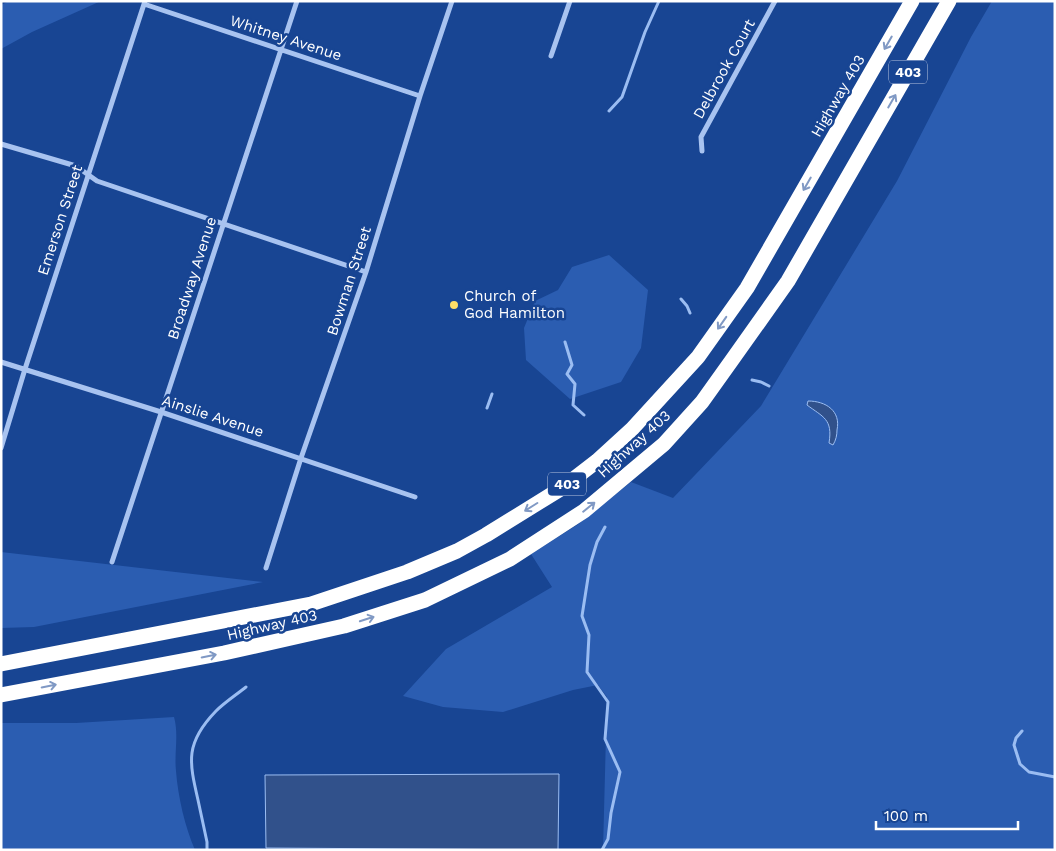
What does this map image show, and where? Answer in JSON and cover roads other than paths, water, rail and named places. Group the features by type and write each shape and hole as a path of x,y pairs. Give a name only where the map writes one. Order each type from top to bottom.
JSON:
{"highway":[{"name":"Highway 403","path":"1,664 310,604 352,591 407,572 457,551 562,488 597,461 632,429 698,357 747,288 912,1"},
{"name":"Highway 403","path":"1,695 224,654 344,626 433,596 510,559 584,511 664,444 702,402 788,281 949,1"}],"street":[{"name":"Broadway Avenue","path":"112,562 297,1"},
{"name":"Bowman Street","path":"266,568 301,458 366,272 420,96 452,1"},
{"path":"551,56 570,1"},
{"name":"Delbrook Court","path":"702,151 701,137 775,1"},
{"name":"Whitney Avenue","path":"144,3 420,96"},
{"name":"Emerson Street","path":"1,448 144,3"},
{"path":"1,144 76,166 99,182 366,272"},
{"name":"Ainslie Avenue","path":"1,362 160,412 415,497"}],"waterway":[{"path":"609,111 622,97 645,32 659,1"},
{"path":"681,299 690,313"},
{"path":"565,342 572,365 567,374 575,384 573,405 584,415"},
{"path":"752,380 769,386"},
{"path":"487,408 492,394"},
{"path":"602,850 608,839 611,813 620,772 605,739 608,702 587,672 589,635 582,616 590,565 597,542 605,527"},
{"path":"207,850 193,774 192,753 194,743 206,722 216,711 246,687"},
{"path":"1022,731 1016,738 1014,745 1020,764 1029,772 1055,777"}],"place":[{"name":"Church of God Hamilton","path":"454,305"}]}
